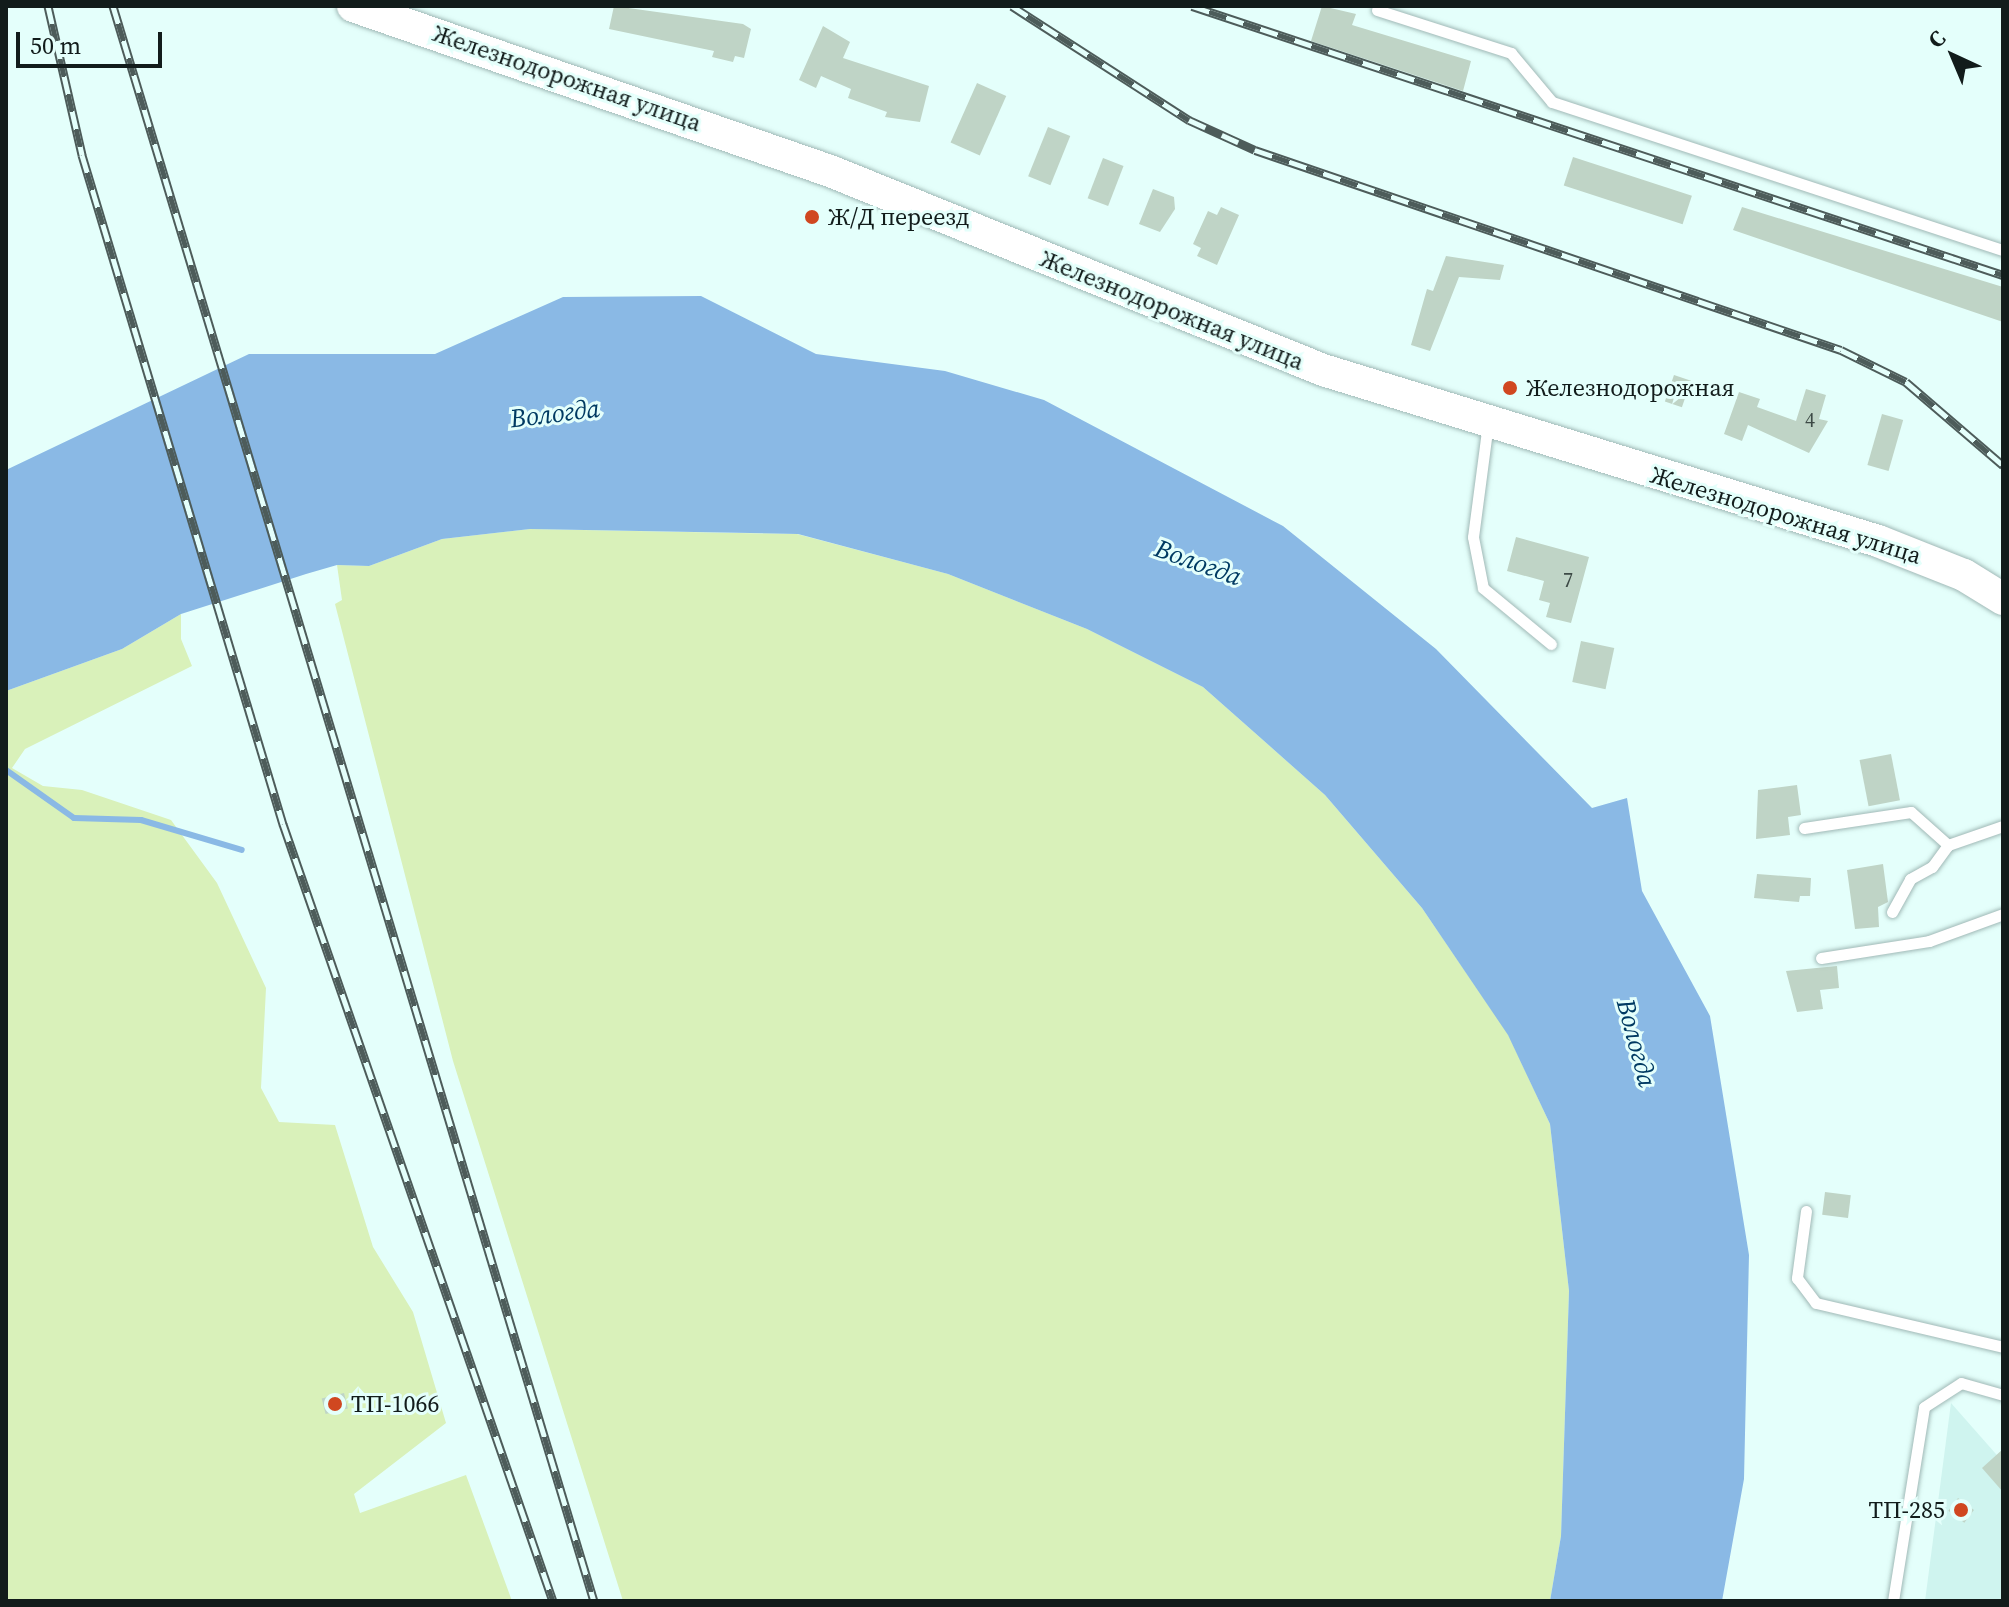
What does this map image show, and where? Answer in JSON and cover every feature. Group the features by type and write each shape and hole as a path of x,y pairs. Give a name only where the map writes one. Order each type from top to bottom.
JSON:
{"main road":[{"name":"Железнодорожная улица","path":"353,6 444,34 830,171 1219,332 1488,422 1878,541 2001,593"},
{"path":"408,6 444,34"}],"lane":[{"path":"1377,10 1511,53 1552,102 2003,250"},
{"path":"1488,422 1473,537 1483,588 1551,644"},
{"path":"1804,828 1911,812 1948,845"},
{"path":"1892,912 1910,879 1932,867 1948,845 2003,826"},
{"path":"1821,958 1929,941 2003,914"},
{"path":"1806,1211 1797,1278 1816,1303 2003,1347"},
{"path":"1893,1601 1924,1407 1961,1383 2003,1395"}],"shaded area":[{"path":"1951,1403 2003,1462 2003,1601 1925,1601"}],"green space":[{"path":"530,529 797,534 948,574 1087,629 1203,687 1325,795 1422,908 1508,1034 1550,1124 1569,1291 1561,1536 1550,1601 623,1601 453,1061 335,604 342,600 337,565 369,566 442,539"},
{"path":"181,614 181,639 192,666 25,749 12,768 43,786 82,790 171,820 217,883 266,988 261,1088 279,1122 335,1125 373,1247 413,1312 446,1423 354,1494 360,1513 466,1475 512,1601 6,1601 6,691 122,649"}],"water":[{"name":"Вологда","path":"701,296 816,354 945,371 1044,400 1283,526 1436,649 1592,808 1627,798 1642,891 1710,1016 1749,1255 1744,1479 1722,1601 1550,1601 1561,1536 1569,1291 1550,1124 1508,1035 1422,908 1325,795 1203,687 1087,629 948,574 798,534 530,529 442,539 369,566 337,565 306,574 181,614 122,649 6,691 6,470 249,354 435,354 563,297"}],"building":[{"path":"614,6 743,24 751,29 744,58 735,56 733,62 712,57 714,51 609,29"},
{"path":"1322,6 1356,14 1352,25 1471,61 1463,91 1311,41"},
{"path":"823,26 850,42 843,58 929,86 920,122 885,117 887,112 848,98 851,89 821,76 816,88 799,80"},
{"path":"977,83 1006,96 980,155 951,142"},
{"path":"1048,127 1070,136 1050,185 1028,176"},
{"path":"1573,157 1692,196 1683,224 1564,186"},
{"path":"1103,158 1124,166 1108,206 1088,198"},
{"path":"1153,189 1174,197 1175,209 1160,232 1139,224"},
{"path":"1221,207 1239,215 1217,265 1197,256 1201,248 1193,244 1208,211 1217,215"},
{"path":"1742,207 2003,287 2003,322 1733,230"},
{"path":"1446,256 1504,265 1500,280 1459,277 1430,351 1411,345 1427,289 1433,291"},
{"path":"1674,375 1691,381 1682,407 1665,401"},
{"path":"1806,389 1826,395 1819,419 1828,421 1809,453 1748,425 1742,441 1724,434 1739,392 1760,399 1757,407 1796,421"},
{"path":"1882,414 1903,420 1889,471 1867,465"},
{"path":"1516,537 1589,557 1571,623 1546,617 1550,603 1539,600 1544,581 1507,571"},
{"path":"1581,641 1614,648 1606,689 1572,682"},
{"path":"1891,754 1900,800 1869,806 1860,760"},
{"path":"1797,785 1801,815 1788,817 1790,835 1756,839 1758,790"},
{"path":"1883,864 1888,902 1878,907 1879,927 1855,929 1847,870"},
{"path":"1757,874 1811,878 1810,896 1800,896 1799,902 1754,898"},
{"path":"1837,966 1839,988 1820,990 1823,1009 1797,1012 1786,971"},
{"path":"1825,1192 1851,1195 1848,1218 1822,1215"},
{"name":"ТП-1066","path":"344,1393 348,1409 326,1414 322,1399"},
{"path":"2003,1449 2003,1492 1982,1468"},
{"name":"ТП-285","path":"1958,1498 1974,1510 1964,1523 1948,1511"}],"waterway":[{"path":"6,770 74,818 141,820 242,850"}],"railway":[{"path":"48,6 82,155 283,824 553,1601"},
{"path":"113,6 594,1601"},
{"path":"1012,6 1189,120 1255,150 1841,350 1906,382 2003,465"},
{"path":"1192,6 2003,275"}],"place":[{"name":"Ж/Д переезд","path":"812,217"},
{"name":"Железнодорожная","path":"1510,388"},
{"name":"ТП-1066","path":"335,1404"},
{"name":"ТП-285","path":"1961,1510"}]}
